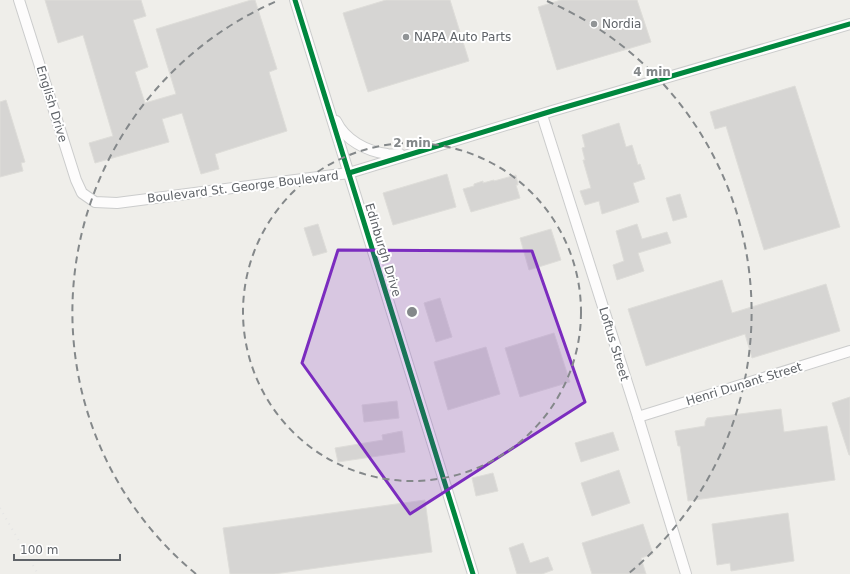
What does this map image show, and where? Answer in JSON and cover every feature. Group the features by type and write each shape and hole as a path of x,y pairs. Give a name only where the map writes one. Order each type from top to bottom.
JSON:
{"street":[{"name":"English Drive","path":"19,0 76,180 82,193 95,202"},
{"name":"Edinburgh Drive","path":"295,0 473,574"},
{"name":"Boulevard St. George Boulevard","path":"95,202 117,203 349,173 850,24"},
{"path":"329,109 339,127 355,142 376,151 388,154 412,154"},
{"name":"Loftus Street","path":"542,115 686,574"},
{"name":"Henri Dunant Street","path":"638,417 850,351"}],"highlighted area":[{"path":"338,250 532,251 585,402 410,514 302,363"}],"building":[{"path":"45,0 141,0 146,16 133,20 148,67 135,72 145,103 176,94 156,29 255,0 277,69 269,72 287,131 215,154 219,169 201,174 182,113 162,119 169,142 95,163 89,143 113,136 83,35 58,43"},
{"name":"NAPA Auto Parts","path":"386,0 450,0 469,61 368,92 343,13"},
{"name":"Nordia","path":"561,0 637,0 651,42 557,70 538,7"},
{"path":"795,86 840,227 764,250 726,126 715,129 710,112"},
{"path":"6,100 25,162 21,163 23,171 0,177 0,102"},
{"path":"619,123 626,147 632,145 638,165 640,164 645,179 633,183 639,202 602,214 599,201 585,205 580,191 591,188 583,160 585,160 582,148 585,147 582,135"},
{"path":"447,174 456,207 393,225 383,193"},
{"path":"516,175 518,185 516,185 520,198 471,212 463,189 474,186 474,184 483,181 483,183"},
{"path":"680,194 687,217 673,221 666,198"},
{"path":"318,224 327,252 313,256 304,228"},
{"path":"637,224 642,239 667,232 671,243 638,253 644,271 617,280 613,265 624,261 616,231"},
{"path":"551,229 561,260 529,270 520,238"},
{"path":"722,280 732,313 826,284 840,331 752,358 745,334 646,366 628,309"},
{"path":"440,298 452,337 436,342 424,303"},
{"path":"554,333 570,382 520,397 505,348"},
{"path":"486,347 500,394 448,410 434,362"},
{"path":"850,397 850,455 849,455 832,403"},
{"path":"397,401 399,418 364,422 362,405"},
{"path":"781,409 784,432 827,426 835,480 688,501 680,446 678,446 675,431 705,426 707,418"},
{"path":"402,431 405,452 338,462 335,448 383,440 382,435"},
{"path":"613,432 619,450 581,462 575,443"},
{"path":"619,470 630,503 592,516 581,483"},
{"path":"493,473 498,491 476,496 472,478"},
{"path":"425,500 432,552 274,574 230,574 223,528"},
{"path":"788,513 794,561 731,571 730,563 717,565 712,524"},
{"path":"643,524 653,554 641,558 646,574 592,574 582,543"},
{"path":"523,543 530,563 548,557 553,570 542,574 517,574 509,548"}],"railway":[{"path":"0,508 38,574"}],"cycle path":[{"path":"295,0 473,574"},
{"path":"349,173 552,111 850,24"}],"place":[{"name":"Nordia","path":"594,24"},
{"name":"NAPA Auto Parts","path":"406,37"}]}
